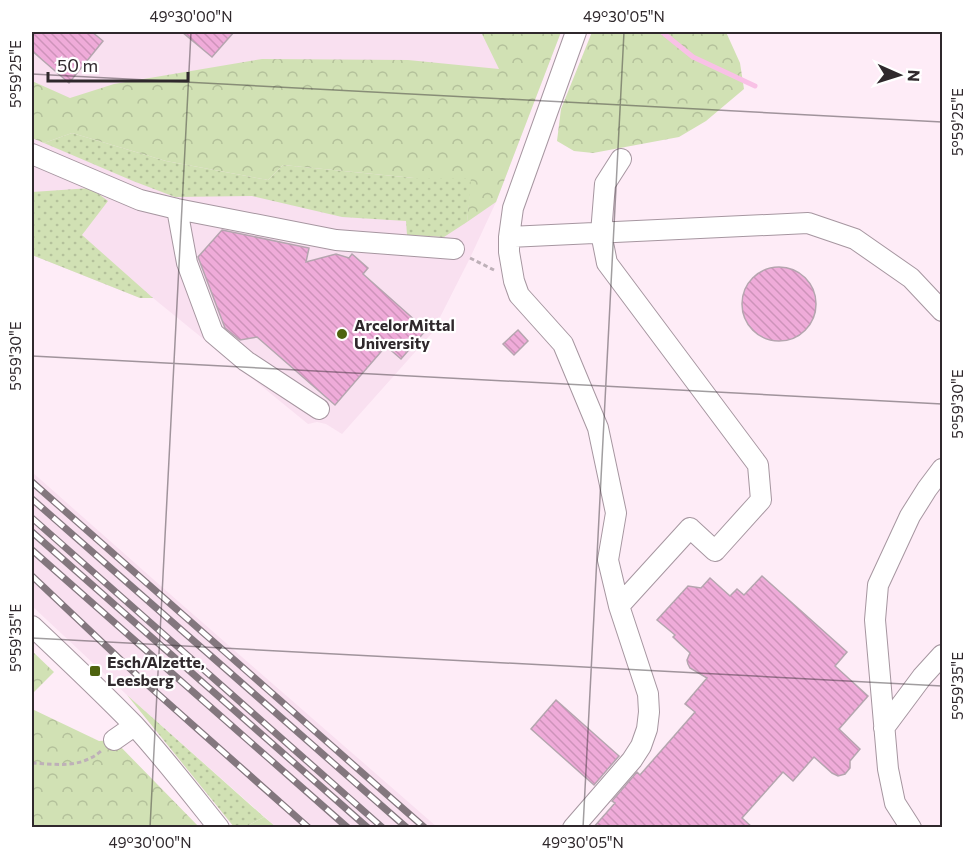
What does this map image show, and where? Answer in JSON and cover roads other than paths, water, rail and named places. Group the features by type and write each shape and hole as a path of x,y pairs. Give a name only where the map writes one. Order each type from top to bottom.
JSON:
{"street":[{"path":"573,828 632,760 641,746 647,729 649,712 648,693 619,606 608,560 616,513 598,428 563,344 519,295 509,252 508,237 513,208 576,32"},
{"path":"32,154 140,200 177,209 336,240 454,249"},
{"path":"619,606 690,528 715,551 761,500 758,465 607,263 601,232 605,184 621,159"},
{"path":"177,209 187,263 213,333 246,361 319,409"},
{"path":"508,237 808,223 855,239 911,278 942,310"},
{"path":"911,828 895,803 888,769 875,620 878,585 910,516 942,469"},
{"path":"32,626 134,726 177,774 219,828"},
{"path":"884,728 922,677 942,655"},
{"path":"114,740 134,726"}],"waterway":[{"path":"662,32 693,57 755,86"}],"railway":[{"path":"32,482 425,828"},
{"path":"32,499 407,828"},
{"path":"32,518 383,828"},
{"path":"32,532 368,828"},
{"path":"32,550 348,828"},
{"path":"32,576 141,679 309,828"}],"place":[{"name":"ArcelorMittal University","path":"342,334"},
{"name":"Esch/Alzette, Leesberg","path":"95,671"}]}
